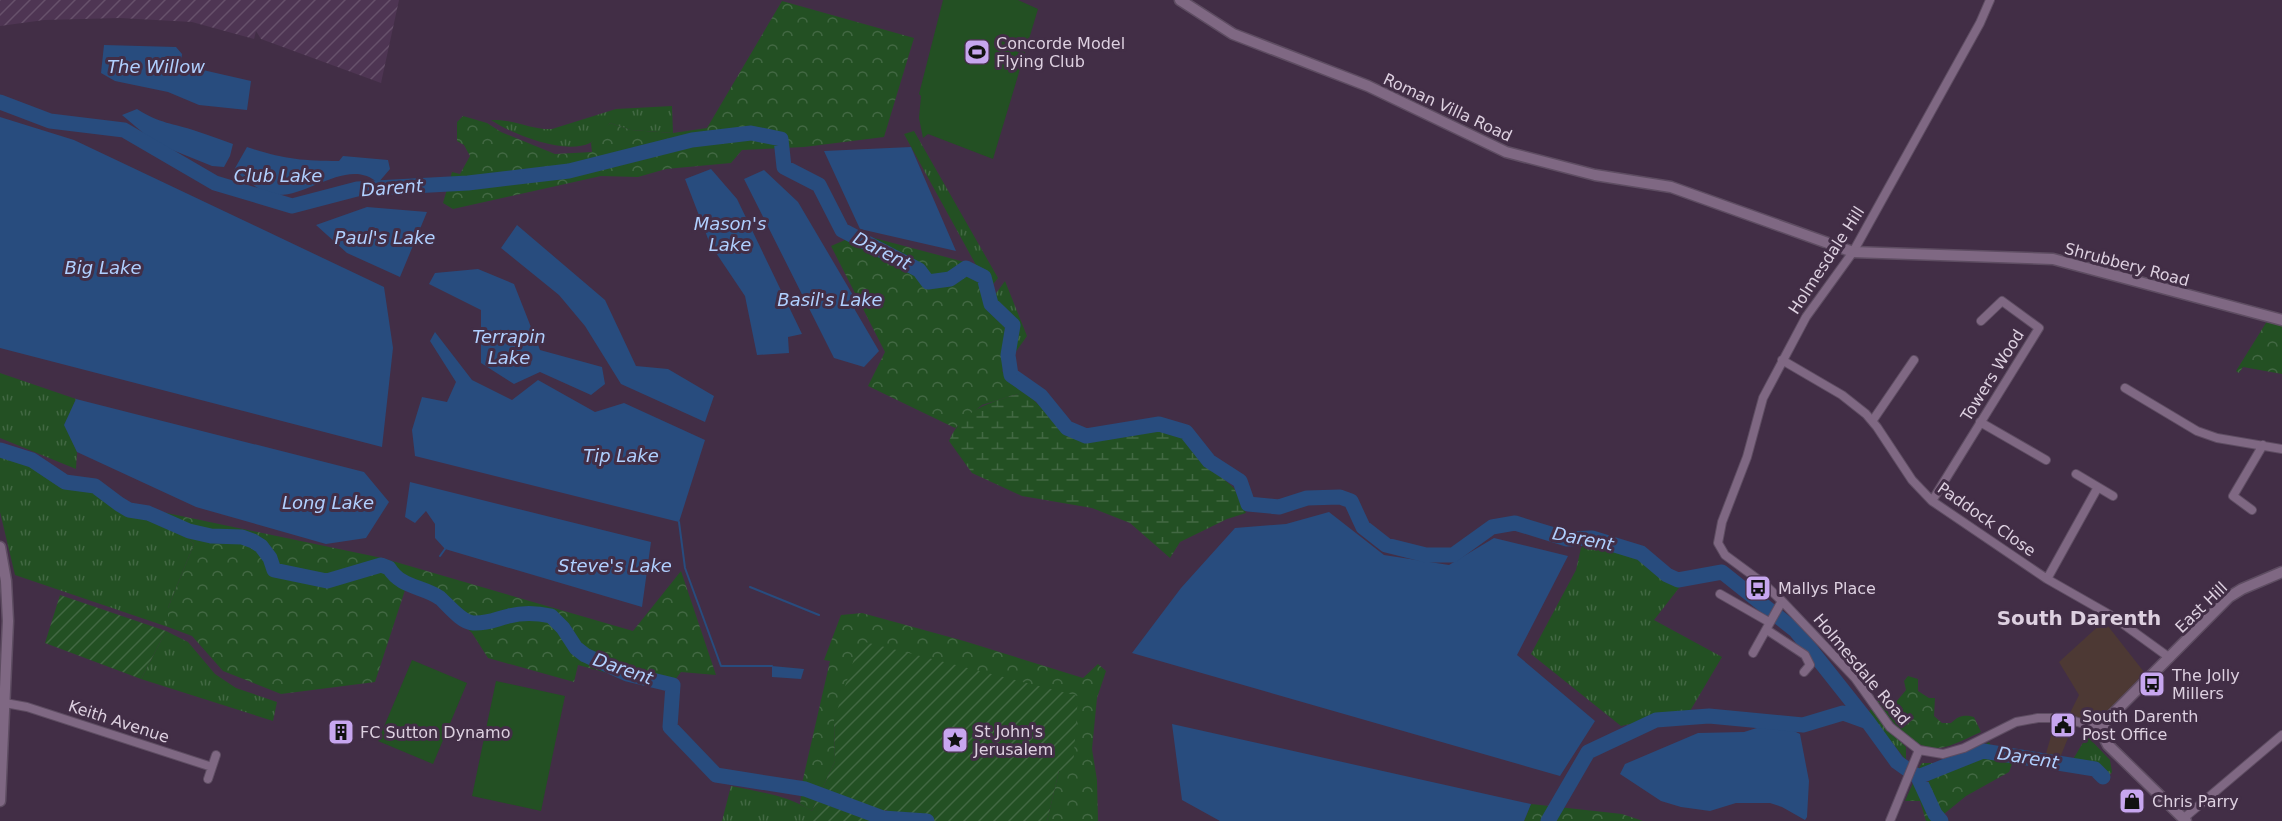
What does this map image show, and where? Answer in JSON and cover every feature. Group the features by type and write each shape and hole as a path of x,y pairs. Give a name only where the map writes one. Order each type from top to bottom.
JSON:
{"street":[{"name":"Roman Villa Road","path":"1180,0 1233,34 1368,86 1506,152 1595,175 1671,187 1852,252"},
{"name":"Holmesdale Hill","path":"1720,548 1718,539 1722,522 1747,457 1763,398 1806,317 1852,252 1980,23 1990,0"},
{"name":"Shrubbery Road","path":"1852,252 2054,259 2282,321"},
{"name":"Towers Wood","path":"1932,501 2039,328 2002,301 1981,321"},
{"name":"Paddock Close","path":"1782,360 1842,395 1873,420 1912,480 1932,501 2047,579 2112,616 2170,658"},
{"path":"1873,420 1914,360"},
{"path":"2125,388 2197,430 2217,438 2282,449"},
{"path":"1980,422 2046,460"},
{"path":"2252,510 2233,496 2263,445"},
{"path":"2076,474 2114,496"},
{"path":"2047,579 2098,487"},
{"path":"0,547 8,607 0,801"},
{"name":"Holmesdale Road","path":"1720,548 1727,557 1763,583 1854,678 1890,728 1917,754"},
{"name":"East Hill","path":"2103,730 2105,721 2110,715 2229,597 2282,572"},
{"path":"1720,594 1769,623 1805,655 1810,665 1804,672"},
{"path":"1753,653 1781,603"},
{"name":"Keith Avenue","path":"5,703 27,707 212,767"},
{"path":"1890,821 1917,754 1943,754 1964,748 2016,722 2038,718 2065,718 2103,730 2108,745 2185,819 2282,735"},
{"path":"208,779 216,755"}],"shaded area":[{"path":"0,0 399,0 381,83 261,39 256,31 254,39 192,22 120,18 44,20 0,26"},
{"path":"2104,621 2144,672 2118,704 2089,721 2084,716 2079,719 2069,715 2079,695 2059,662"},
{"path":"2055,722 2073,726 2059,760 2045,757"}],"green space":[{"name":"Concorde Model Flying Club","path":"943,0 1018,0 1038,9 993,159 928,134 923,138 919,118 921,96 919,94"},
{"path":"782,1 914,38 884,137 804,147 742,150 731,163 666,169 638,177 601,176 453,209 443,203 452,172 460,174 470,156 464,145 457,141 457,122 463,116 487,123 501,132 555,154 592,152 591,143 610,123 631,130 673,133 707,128"},
{"path":"672,106 673,133 631,130 610,123 593,142 567,147 539,142 512,132 491,120 552,129 616,109"},
{"path":"914,131 998,278 986,293 976,265 904,134"},
{"path":"859,234 976,265 989,303 1005,328 1002,371 1025,392 982,405 955,428 868,386 885,352 831,246"},
{"path":"1005,281 1027,336 1002,371 1005,328 989,303"},
{"path":"2269,318 2282,322 2282,374 2243,367 2239,373 2236,371"},
{"path":"0,373 76,399 65,425 77,452 76,469 0,438"},
{"path":"1025,392 1068,432 1097,439 1161,427 1185,439 1203,461 1234,488 1246,513 1227,519 1180,542 1170,558 1130,523 1092,508 1022,496 972,473 949,441 955,430 963,420 980,408"},
{"path":"0,454 26,461 65,485 94,490 127,511 177,527 194,544 168,608 168,627 15,575 0,512"},
{"path":"162,512 382,558 633,631 681,571 716,675 681,672 668,689 578,665 574,682 488,658 472,633 435,599 406,587 375,682 281,694 223,671 192,636 168,627 168,608 194,544"},
{"path":"1587,542 1639,555 1661,574 1682,584 1654,620 1722,657 1690,711 1621,726 1531,654 1576,570 1581,548"},
{"path":"60,595 166,631 141,679 45,643"},
{"path":"862,613 964,641 1083,678 1098,664 1106,671 1097,698 1092,749 1097,780 1098,821 1047,821 1059,771 834,720 835,761 812,811 800,804 803,779 830,661 824,660 841,615"},
{"path":"166,631 188,642 215,674 236,688 277,702 273,721 141,679"},
{"name":"St John's Jerusalem","path":"865,642 1078,696 1073,768 1059,771 1047,821 916,821 885,810 881,821 812,821 812,811 835,761 834,720 854,659"},
{"path":"412,660 467,683 433,764 378,741"},
{"path":"1908,676 1918,679 1918,691 1929,698 1935,698 1934,716 1942,723 1951,723 1961,716 1970,716 1974,717 1981,732 1950,746 1934,748 1924,746 1905,735 1877,701 1885,696 1896,702 1906,690 1904,681"},
{"path":"496,681 565,696 541,811 472,796"},
{"path":"1871,709 1906,747 1906,760 1868,713"},
{"path":"2087,736 2110,760 2112,772 2108,777 2094,765 2072,761"},
{"path":"1989,742 1995,753 2014,759 2009,772 1966,796 1944,814 1947,821 1926,821 1920,801 1905,801 1913,783 1919,785 1932,778 1932,774 1919,768 1922,763 1939,763 1980,748"},
{"path":"731,786 793,801 812,811 812,821 722,821"},
{"path":"1531,804 1622,814 1643,821 1524,821"}],"water":[{"name":"The Willow","path":"104,45 176,47 182,54 181,65 251,81 247,110 199,105 168,92 115,81 101,73"},
{"path":"137,109 160,120 233,144 224,167 212,166 155,143 122,115"},
{"name":"Big Lake","path":"0,117 74,140 384,287 393,348 382,447 0,348"},
{"name":"Club Lake","path":"247,147 282,157 303,160 339,161 343,156 388,160 390,169 378,183 367,176 343,175 279,195 255,186 234,170"},
{"path":"911,147 956,251 860,229 824,151"},
{"name":"Mason's Lake","path":"711,169 737,199 802,334 788,337 789,353 757,355 745,296 710,244 685,179"},
{"name":"Basil's Lake","path":"764,170 798,202 854,297 855,310 879,351 864,367 834,358 744,179"},
{"name":"Paul's Lake","path":"367,207 427,212 400,277 347,253 316,225"},
{"path":"517,225 605,300 636,366 668,369 714,396 705,422 621,384 585,326 559,295 501,248"},
{"name":"Terrapin Lake","path":"478,269 514,284 540,350 602,367 605,384 591,395 540,372 514,384 481,363 481,310 429,284 435,273"},
{"name":"Tip Lake","path":"435,332 472,380 512,400 538,380 595,412 624,403 705,440 679,522 415,456 412,430 422,397 447,402 456,382 430,341"},
{"name":"Long Lake","path":"76,399 364,472 389,502 366,538 326,544 196,507 77,452 64,425"},
{"name":"Steve's Lake","path":"410,482 651,542 642,607 445,549 435,538 435,524 426,511 415,523 405,517"},
{"path":"1329,512 1384,555 1449,565 1494,538 1568,556 1517,655 1595,721 1560,776 1132,653 1181,588 1235,528 1286,524"},
{"path":"772,666 804,669 801,679 772,677"},
{"path":"1172,724 1531,804 1524,821 1220,821 1182,800"},
{"path":"1763,726 1790,729 1800,734 1809,781 1805,820 1770,803 1736,803 1710,811 1681,807 1661,801 1620,774 1625,764 1698,733 1744,732"}],"waterway":[{"name":"Darent","path":"0,102 50,121 124,130 215,183 292,206 357,189 468,183 569,171 692,140 751,133 781,139 784,167 819,185 842,230 919,270 928,282 950,279 966,268 984,277 991,304 1013,325 1008,355 1011,375 1041,396 1067,428 1086,436 1159,424 1186,432 1209,461 1240,481 1248,504 1279,507 1307,498 1340,497 1351,501 1363,527 1386,545 1426,555 1453,555 1492,527 1515,523 1567,539 1592,538 1641,553 1667,575 1678,580 1722,572 1796,631 1897,762 1918,777 1935,814 1941,821"},
{"name":"Darent","path":"0,450 32,460 65,482 95,486 129,510 148,513 189,531 211,536 242,537 253,541 261,546 270,558 274,570 327,581 381,565 389,568 394,575 406,583 440,598 460,617 469,622 483,623 525,613 551,616 563,628 576,648 585,655 627,674 673,685 670,727 716,775 805,789 883,818 927,821"},
{"path":"679,522 685,568 721,666 772,666"},
{"path":"440,556 445,549"},
{"path":"750,587 819,615"},
{"name":"Darent","path":"1548,821 1588,752 1656,720 1709,716 1803,725 1843,713 1868,722"},
{"name":"Darent","path":"1918,777 1983,751 2095,769 2103,777"}],"place":[{"name":"Concorde Model Flying Club","path":"977,52"},
{"name":"Mallys Place","path":"1758,588"},
{"name":"The Jolly Millers","path":"2152,684"},
{"name":"South Darenth Post Office","path":"2063,725"},
{"name":"FC Sutton Dynamo","path":"341,732"},
{"name":"St John's Jerusalem","path":"955,740"},
{"name":"Chris Parry","path":"2132,801"}],"district":[{"name":"South Darenth","path":"2079,618"}]}
